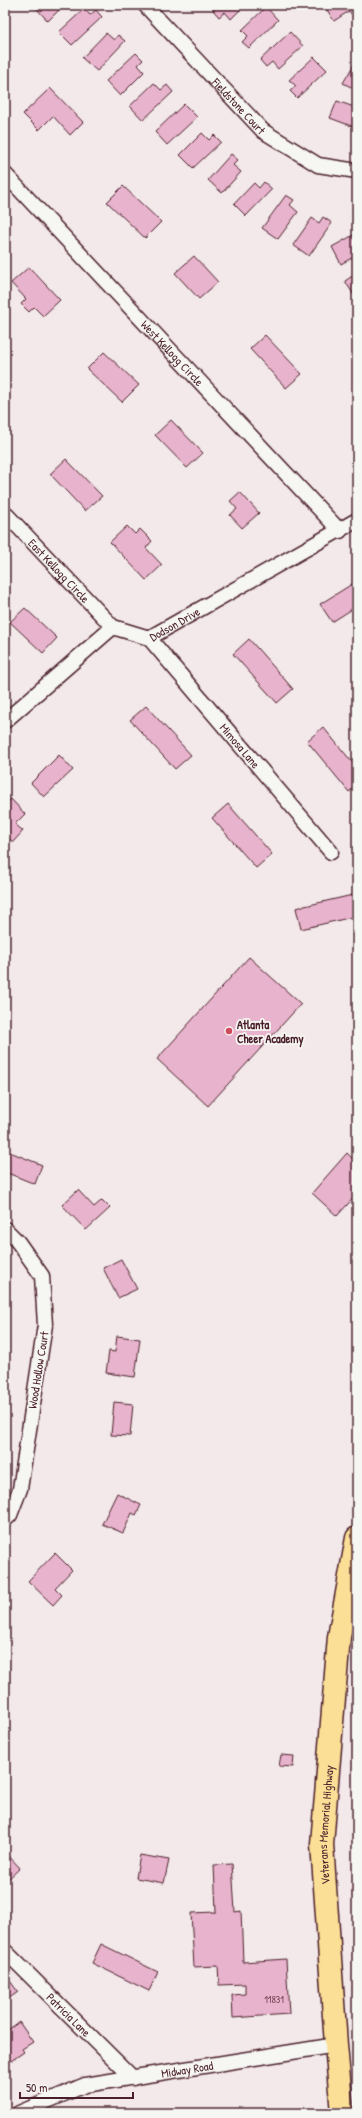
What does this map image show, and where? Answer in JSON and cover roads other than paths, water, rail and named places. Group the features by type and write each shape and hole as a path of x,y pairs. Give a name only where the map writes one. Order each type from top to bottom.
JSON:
{"main road":[{"name":"Veterans Memorial Highway","path":"342,2113 322,1844 339,1637 357,1538"}],"street":[{"name":"Fieldstone Court","path":"145,5 263,131 318,165 357,171"},
{"name":"West Kellogg Circle","path":"5,174 340,531"},
{"name":"East Kellogg Circle","path":"5,513 113,627"},
{"name":"Dodson Drive","path":"113,627 149,638 357,520"},
{"path":"5,721 113,627"},
{"name":"Mimosa Lane","path":"149,638 331,852"},
{"name":"Wood Hollow Court","path":"5,1229 18,1242 42,1276 46,1325 20,1489 10,1515 5,1520"},
{"name":"Patricia Lane","path":"5,1951 133,2078"},
{"name":"Midway Road","path":"19,2113 85,2085 336,2046"}],"place":[{"name":"Atlanta Cheer Academy","path":"229,1031"}]}
